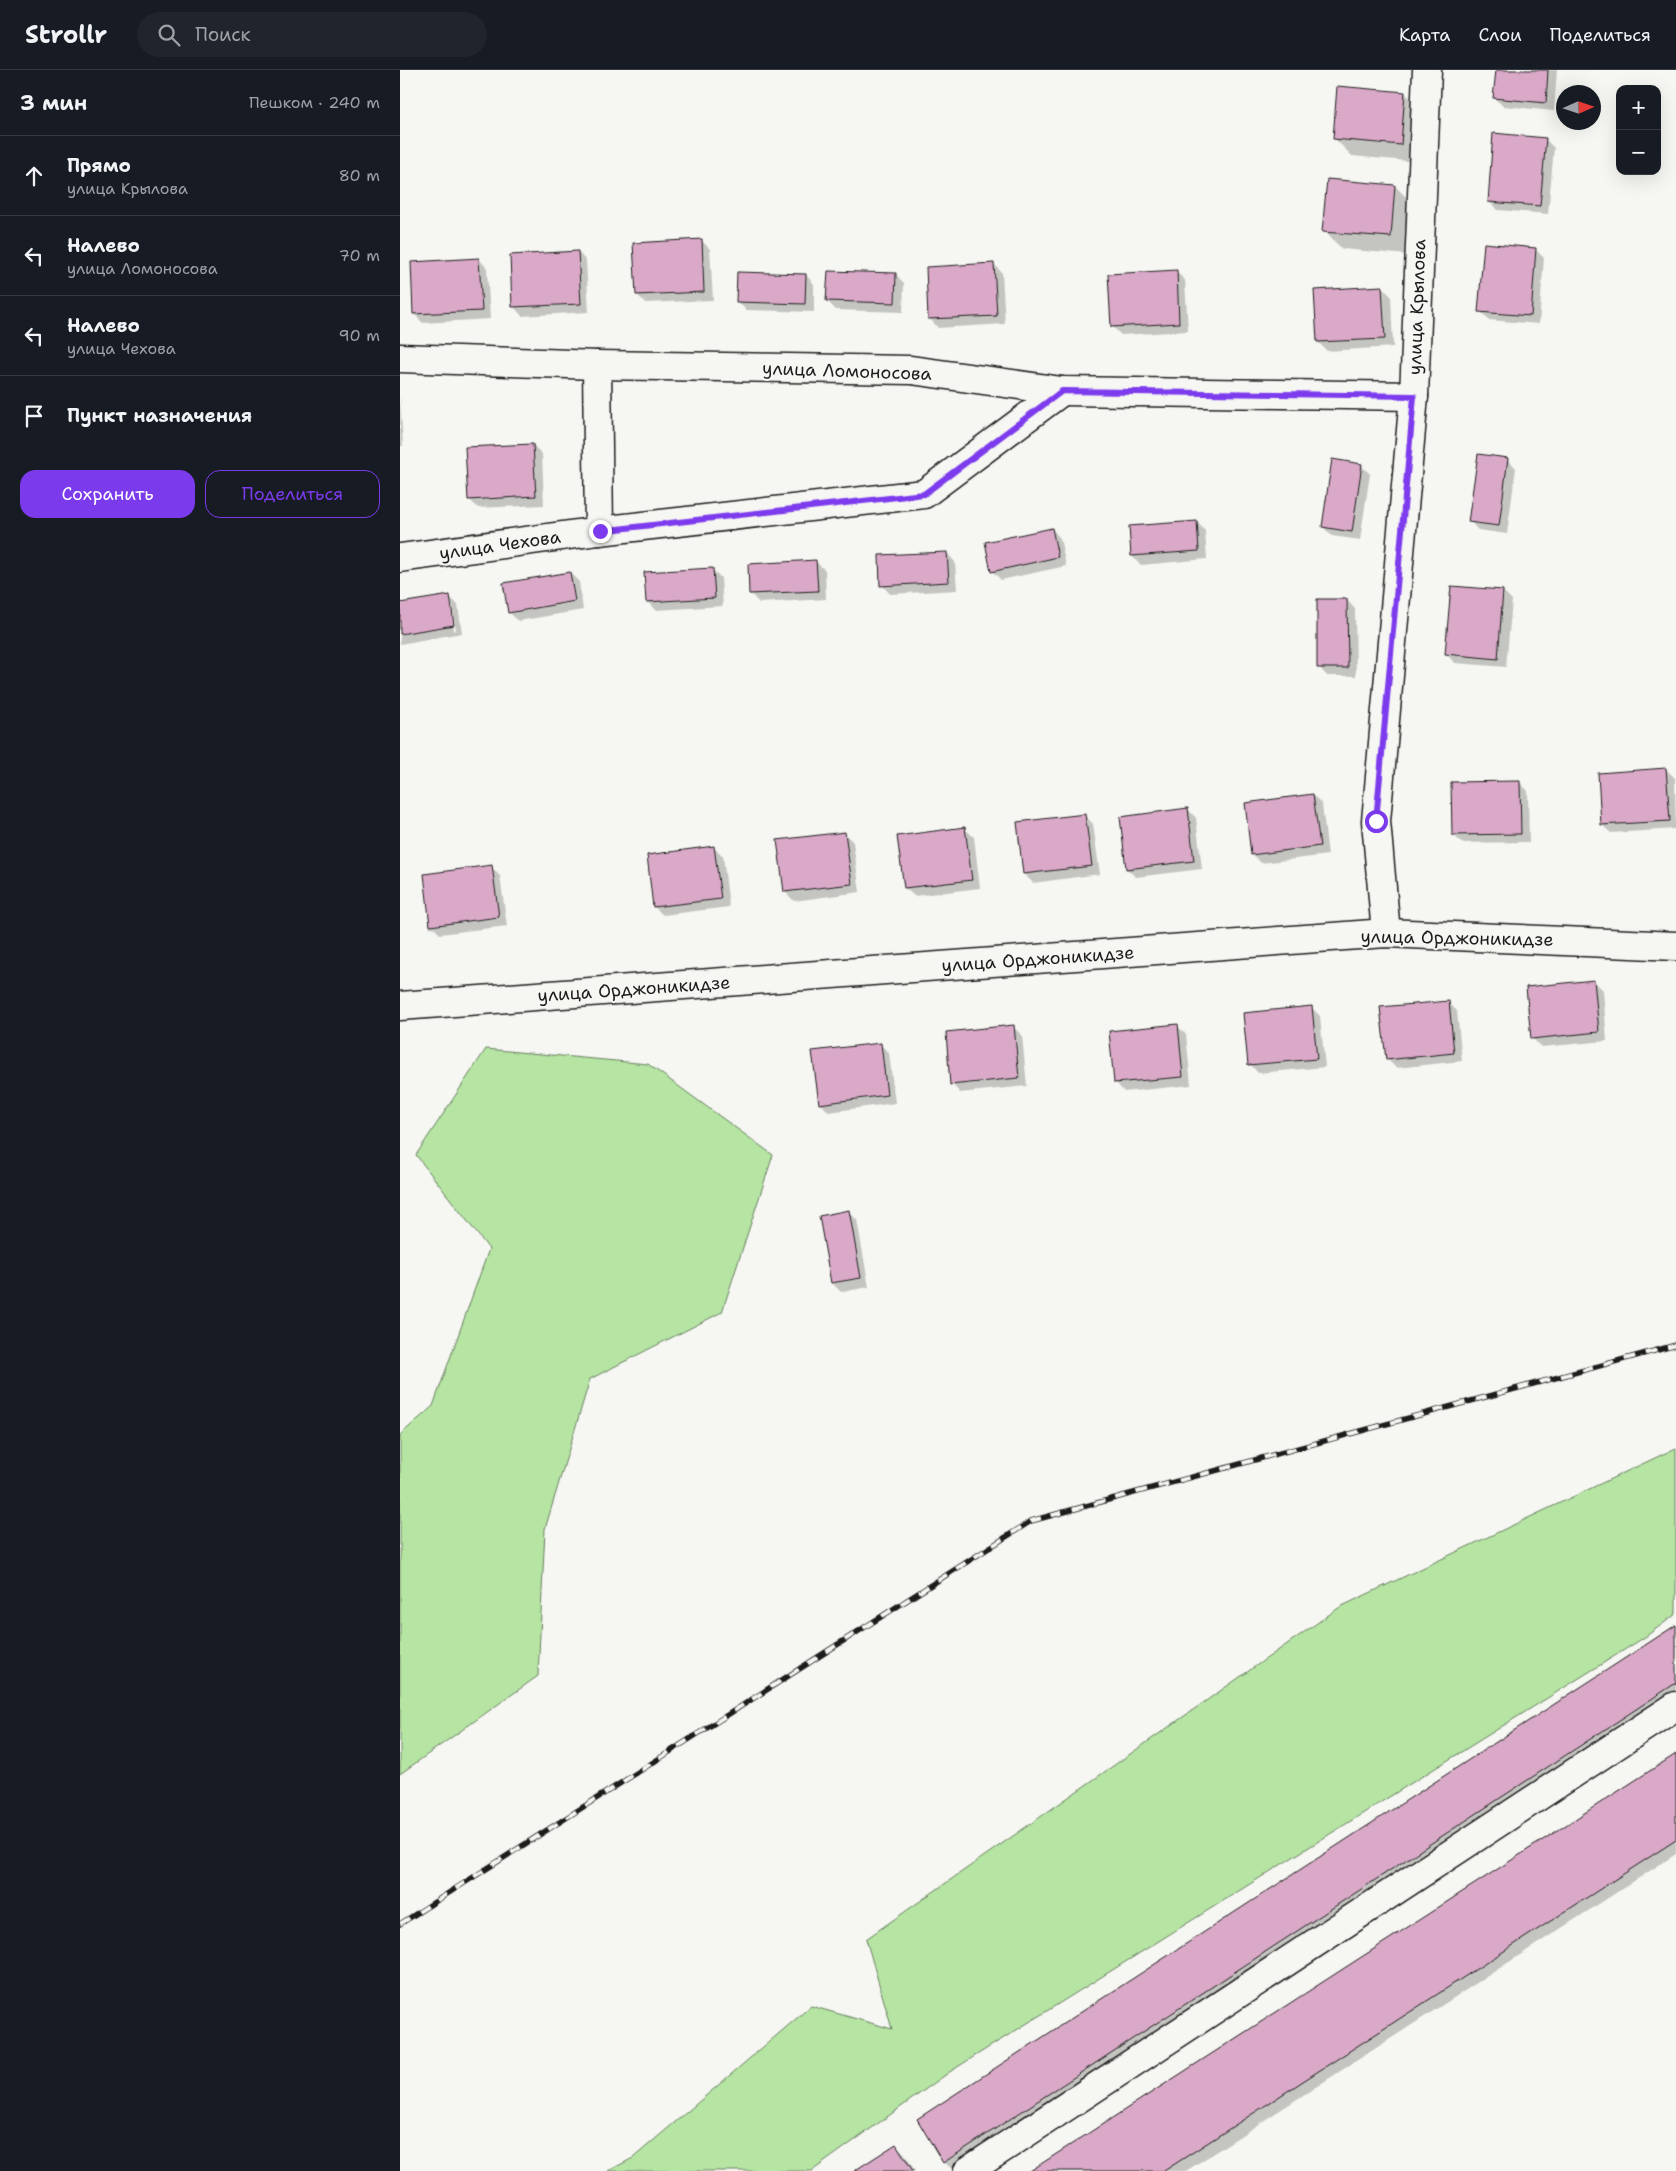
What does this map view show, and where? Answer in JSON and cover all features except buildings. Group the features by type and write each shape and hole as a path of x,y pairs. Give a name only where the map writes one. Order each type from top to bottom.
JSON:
{"street":[{"name":"улица Крылова","path":"1386,933 1376,821 1414,396 1428,70"},
{"name":"улица Ломоносова","path":"400,358 597,365 911,370 1062,391 1414,396"},
{"path":"597,365 600,531"},
{"name":"улица Чехова","path":"400,558 600,531 924,494 1062,391"},
{"name":"улица Орджоникидзе","path":"400,1006 1386,933 1676,946"},
{"path":"968,2171 1676,1706"}],"green space":[{"path":"486,1049 648,1064 773,1155 722,1312 590,1379 545,1529 538,1676 400,1774 400,1435 433,1406 489,1249 416,1155"},
{"path":"1676,1448 1676,1614 1645,1637 951,2071 812,2171 608,2171 633,2158 811,2006 892,2029 866,1939 1340,1607"}],"railway":[{"path":"400,1924 1031,1521 1676,1345"}],"route":[{"path":"600,531 924,494 1062,391 1414,396 1376,821"}]}
